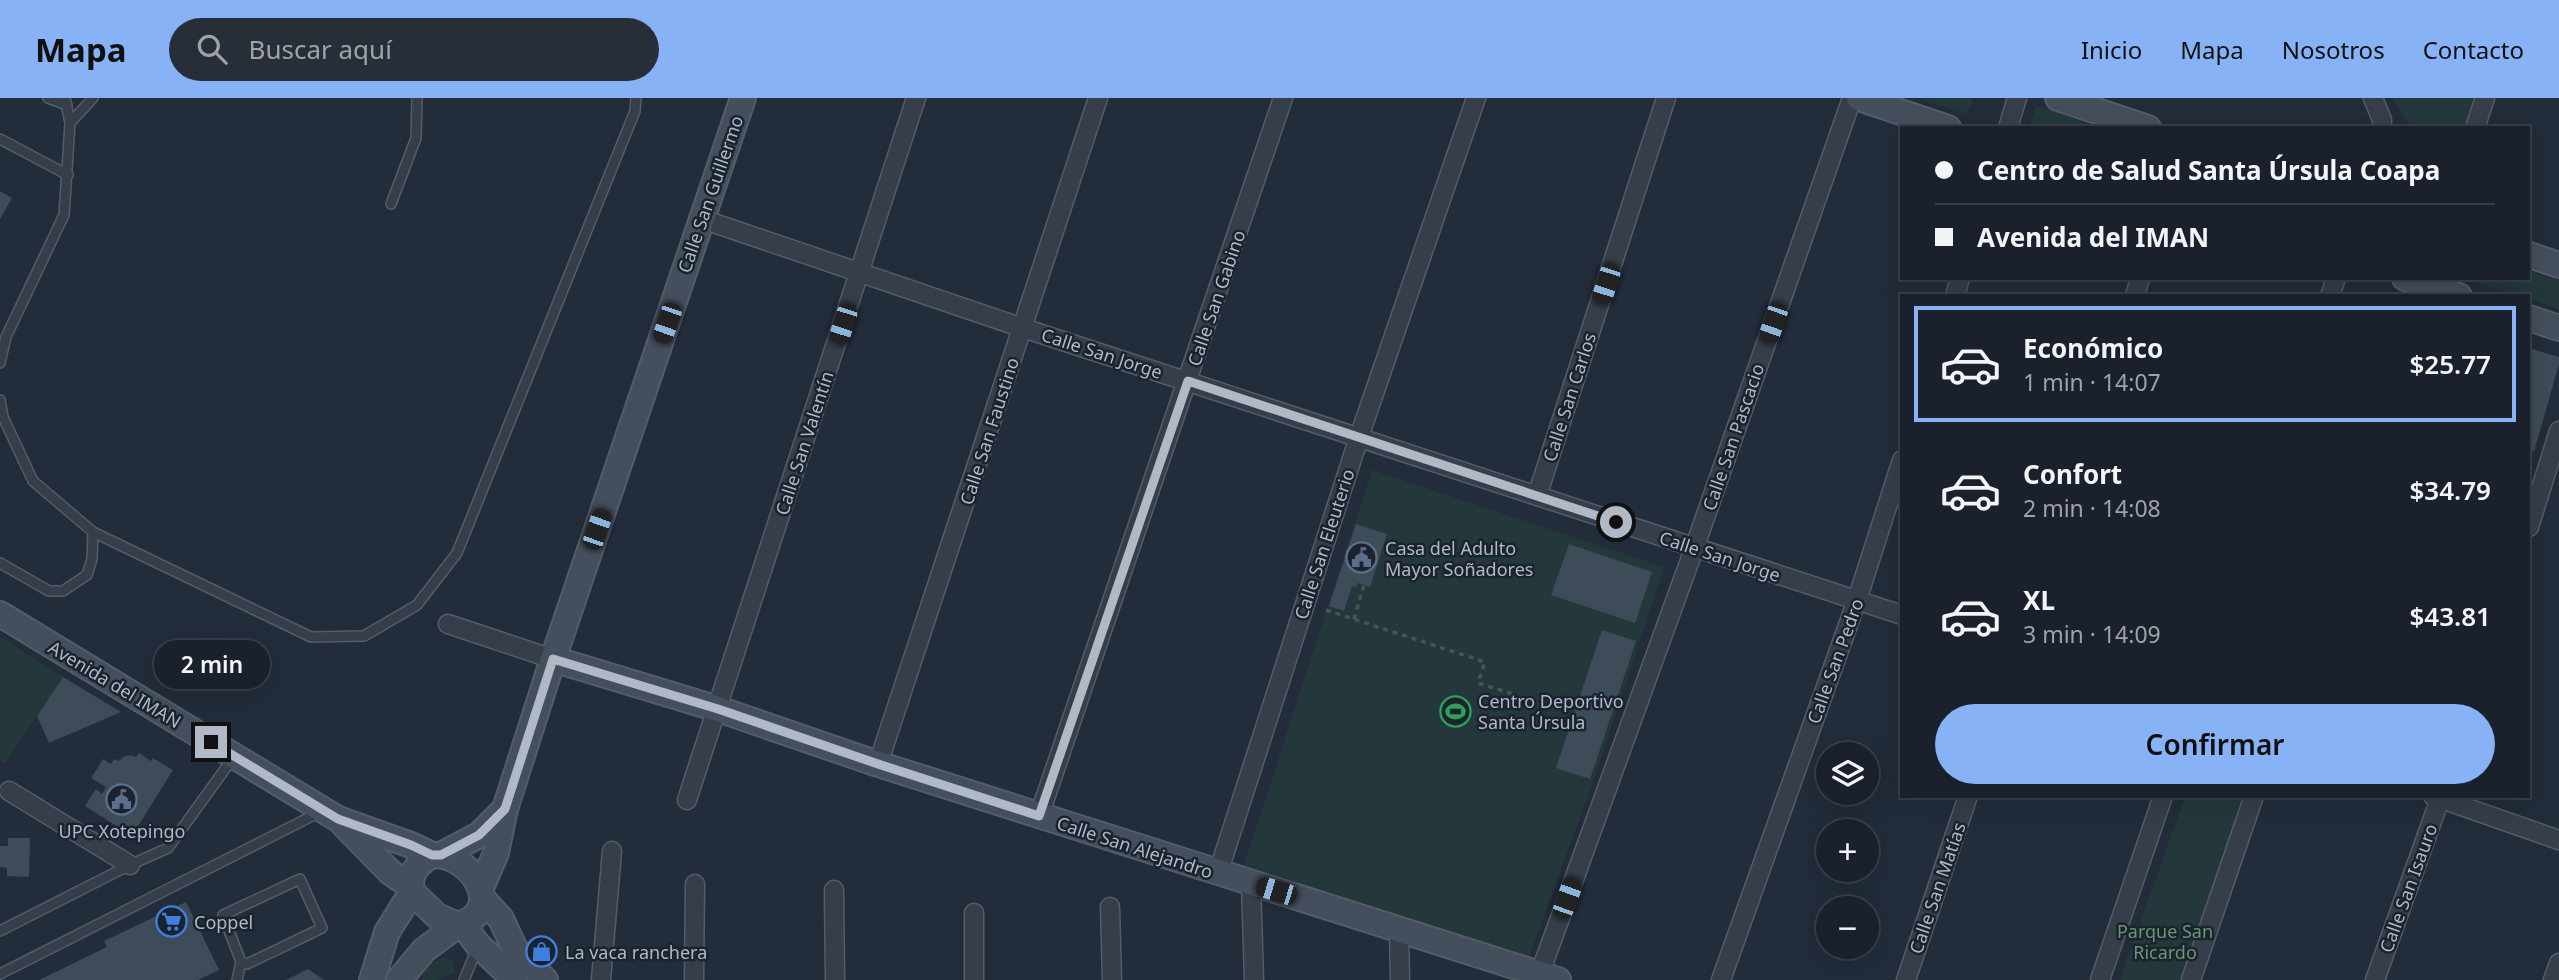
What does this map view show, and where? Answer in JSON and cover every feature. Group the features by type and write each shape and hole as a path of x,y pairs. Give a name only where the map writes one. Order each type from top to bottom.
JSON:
{"street":[{"name":"Calle San Guillermo","path":"482,893 496,853 505,809 553,659 743,98"},
{"name":"Calle San Valentín","path":"687,800 916,98"},
{"name":"Calle San Faustino","path":"878,764 1098,98"},
{"name":"Calle San Gabino","path":"1039,816 1283,98"},
{"name":"Calle San Eleuterio","path":"1218,873 1359,437 1476,98"},
{"name":"Calle San Carlos","path":"1537,496 1666,98"},
{"name":"Calle San Pascacio","path":"1546,978 1852,98"},
{"path":"1859,98 1942,126"},
{"path":"2009,126 2017,98"},
{"path":"2373,98 2382,126"},
{"path":"2476,126 2485,98"},
{"path":"2063,99 2142,126"},
{"name":"Calle San Jorge","path":"702,219 1023,328 1900,614"},
{"path":"2530,255 2559,265"},
{"path":"2411,280 2453,294"},
{"path":"2530,318 2559,328"},
{"path":"2530,524 2559,431"},
{"name":"Calle San Pedro","path":"1721,980 1857,600 1900,466"},
{"name":"Avenida del IMAN","path":"0,614 331,815 437,855"},
{"path":"448,624 553,659"},
{"name":"Calle San Alejandro","path":"553,659 718,709 878,764 1546,978"},
{"path":"9,790 130,865"},
{"name":"Calle San Matías","path":"1906,980 1967,798"},
{"path":"2100,980 2162,798"},
{"path":"2191,980 2253,798"},
{"name":"Calle San Isauro","path":"2375,980 2438,798"},
{"path":"2441,798 2559,840"},
{"name":"Calle San Guillermo","path":"437,855 479,835 505,809"},
{"name":"Avenida del IMAN","path":"331,815 390,873 411,889"},
{"path":"601,976 612,851"},
{"path":"372,980 387,932 411,889 412,873 419,863 437,855 453,858 476,877 482,893 501,919 515,949 545,980"},
{"path":"694,980 695,884"},
{"path":"1251,884 1254,980"},
{"path":"411,889 437,916 460,924 515,980"},
{"path":"834,890 835,980"},
{"path":"399,980 424,950 478,911 482,893"},
{"path":"1110,907 1112,980"},
{"path":"974,913 974,980"},
{"path":"1399,930 1400,980"},
{"path":"2553,980 2559,963"}],"lane":[{"path":"0,363 6,337 64,215 70,123 66,102 48,98"},
{"path":"70,123 93,98"},
{"path":"391,204 416,138 416,98"},
{"path":"0,400 3,417 33,481 93,532 311,637 364,636 417,605 457,553 635,111 636,98"},
{"path":"0,139 68,175"},
{"path":"0,562 49,591 62,591 87,575 92,559 93,532"},
{"path":"0,931 169,848 234,756"},
{"path":"0,974 331,815"},
{"path":"237,980 241,962 223,915 300,879 322,928 247,964 241,962"},
{"path":"464,980 478,945"}],"path":[{"path":"1354,619 1364,585"},
{"path":"1326,610 1485,662 1478,683 1516,695"}],"green space":[{"path":"1918,98 1973,98 1967,114"},
{"path":"2392,98 2477,98 2468,124 2459,126 2416,126 2408,122"},
{"path":"2036,105 2094,126 2030,126"},
{"path":"2530,271 2559,281 2559,309 2530,299 2530,294 2512,294 2470,280 2530,280"},
{"name":"Centro Deportivo Santa Úrsula","path":"1372,470 1664,567 1593,782 1529,958 1244,865"},
{"path":"0,637 63,677 5,763 0,760"},
{"name":"Parque San Ricardo","path":"2184,798 2246,798 2182,980 2120,980"},
{"path":"446,957 454,962 454,972 437,980 422,980 430,965"}],"building":[{"path":"0,191 12,198 0,219"},
{"path":"2530,348 2559,357 2534,452 2530,450"},
{"name":"Casa del Adulto Mayor Soñadores","path":"1356,524 1387,534 1370,587 1358,583 1357,587 1352,586 1344,611 1329,606"},
{"path":"1569,544 1652,572 1635,623 1551,595"},
{"path":"1602,630 1636,641 1590,779 1556,768"},
{"path":"63,677 121,712 49,743 37,716"},
{"name":"UPC Xotepingo","path":"139,753 173,770 132,836 85,806 96,789 102,794 106,787 91,778 103,759 111,764 114,759 119,761 130,755 136,757"},
{"path":"8,838 30,838 29,877 7,876 7,868 0,867 0,846 8,846"},
{"name":"Coppel","path":"186,902 219,970 198,980 39,980 107,947 104,941"},
{"path":"308,969 324,980 286,980"}],"place":[{"name":"Casa del Adulto Mayor Soñadores","path":"1362,558"},
{"name":"Centro Deportivo Santa Úrsula","path":"1455,711"},
{"name":"UPC Xotepingo","path":"122,800"},
{"name":"Coppel","path":"171,922"},
{"name":"La vaca ranchera","path":"542,952"}],"route":[{"path":"211,742 338,819 432,855 441,855 479,835 505,809 553,659 718,709 1039,816 1188,381 1616,522"}]}
